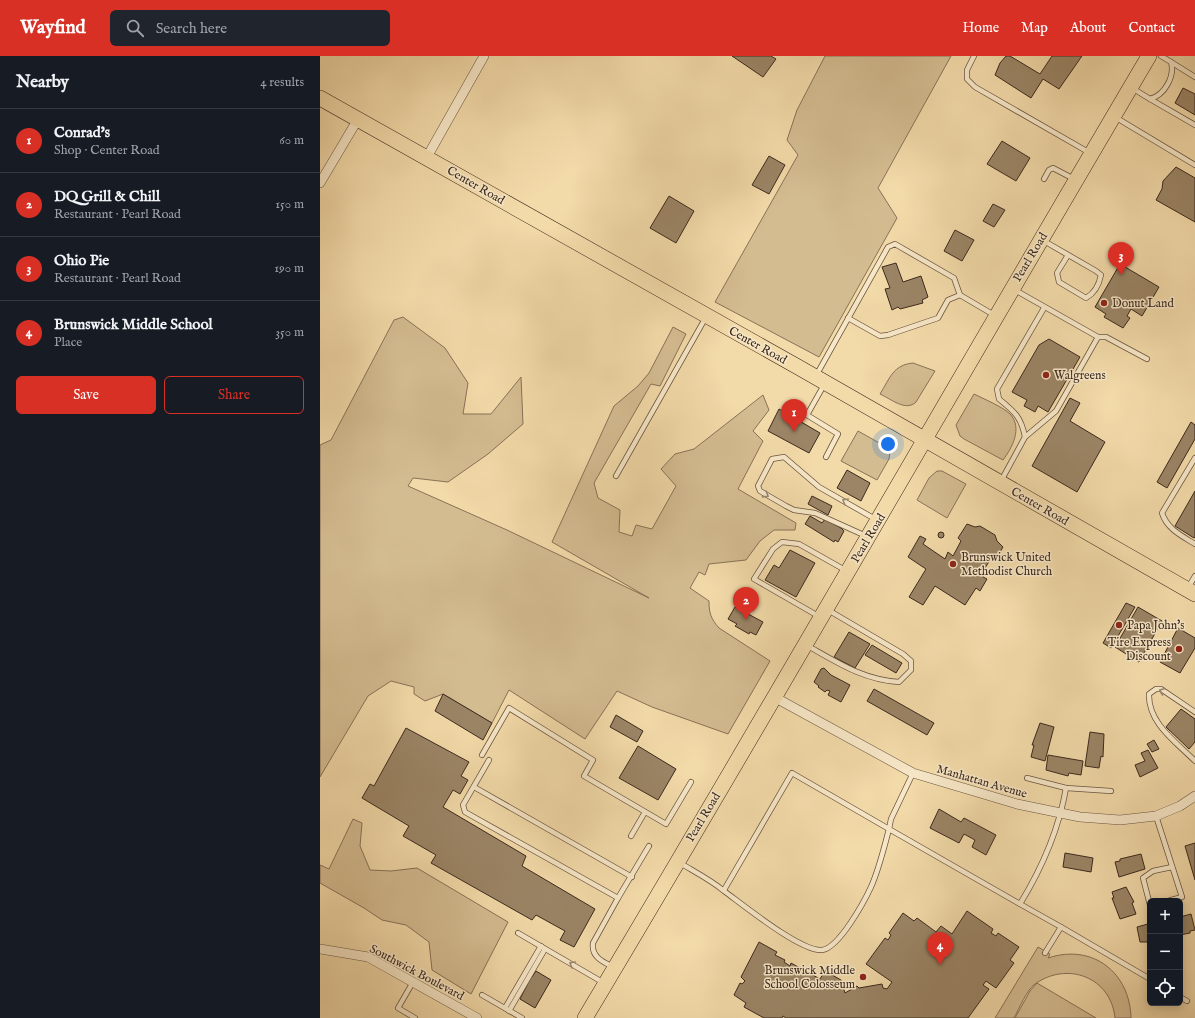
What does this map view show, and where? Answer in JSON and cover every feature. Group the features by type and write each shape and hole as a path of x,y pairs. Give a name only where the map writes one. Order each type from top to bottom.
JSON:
{"main road":[{"name":"Pearl Road","path":"585,1018 677,861 776,698 995,316 1149,56"},
{"name":"Center Road","path":"320,98 427,157 1191,592"}],"street":[{"path":"427,157 484,56"},
{"path":"320,183 358,119"},
{"name":"Manhattan Avenue","path":"776,698 894,764 913,773 982,794 1061,815 1098,820 1136,819 1156,816 1180,806 1195,796"},
{"name":"Southwick Boulevard","path":"320,949 368,957 477,1018"}],"lane":[{"path":"974,56 967,70 967,78 975,87 1091,154"},
{"path":"1161,56 1195,77"},
{"path":"1150,99 1161,94 1172,76 1173,69 1171,62"},
{"path":"1130,88 1195,125"},
{"path":"1113,116 1195,165"},
{"path":"1044,179 1049,170 1053,168 1076,179"},
{"path":"1040,240 1068,255 1096,271 1100,275 1100,283 1092,295 1086,298 1059,282 1057,273 1068,255"},
{"path":"826,457 838,434 807,415 820,380 848,318 888,247 895,244 954,278 960,295 995,316"},
{"path":"1012,289 1098,337 1106,338 1147,359"},
{"path":"848,318 880,336 888,335 938,318 948,300 960,295"},
{"path":"1025,437 1022,422 1015,412 999,399 997,390 1044,308"},
{"path":"616,476 707,316"},
{"path":"1000,483 1025,437 1056,411 1098,337"},
{"path":"868,537 815,512 794,510 760,491 758,486 772,459 784,457 819,487 879,520"},
{"path":"1195,458 1162,514 1165,522 1174,531 1195,544"},
{"path":"806,645 854,672 881,681 899,682 911,670 910,661 903,654 754,579 773,548 782,542 799,544 848,572"},
{"path":"1191,592 1195,576"},
{"path":"1195,712 1161,689 1156,688 1149,694 1149,704 1152,713 1161,727 1195,761"},
{"path":"482,755 509,708 593,760 584,776 666,824 691,782"},
{"path":"489,760 463,805 465,812 618,898"},
{"path":"724,890 792,773 1147,977"},
{"path":"677,861 724,890 747,910 785,934 813,949 828,949 846,928 871,886 891,819 913,773"},
{"path":"1027,778 1066,788 1111,791"},
{"path":"474,787 632,876"},
{"path":"1020,904 1039,871 1061,815 1066,788"},
{"path":"631,836 645,812"},
{"path":"1156,816 1182,897 1178,898"},
{"path":"615,968 600,960 593,953 593,943 649,846"},
{"path":"1148,898 1143,878 1153,871 1172,867"},
{"path":"1045,953 1061,927"},
{"path":"518,934 606,984"},
{"path":"507,1009 543,948"},
{"path":"413,982 398,1008 416,1018"},
{"path":"482,995 522,1018"},
{"path":"1183,999 1187,1001"}],"shaded area":[{"path":"825,56 951,56 878,188 897,218 819,357 715,302 798,155 787,140 797,110"},
{"path":"403,317 445,348 468,383 463,414 491,414 521,377 523,424 488,454 448,482 413,478 408,486 507,530 649,598 552,542 614,406 638,386 649,373 673,327 686,334 660,386 651,384 594,483 598,498 620,510 619,532 632,536 636,525 652,529 676,486 661,469 675,454 694,449 763,395 769,410 753,431 763,441 738,489 796,523 795,530 774,530 760,541 746,560 709,564 705,575 699,572 690,588 709,601 711,616 719,628 770,661 728,734 652,707 617,691 585,739 509,690 492,723 443,694 425,701 414,694 414,687 391,681 368,696 320,777 320,445 331,440 394,320"},
{"path":"913,363 935,371 916,402 908,406 898,404 880,394 896,369 906,364"},
{"path":"974,394 1003,409 1010,414 1014,420 1016,425 1015,438 1010,450 1003,460 960,436 956,425"},
{"path":"858,431 883,445 890,452 889,459 877,480 841,461"},
{"path":"937,471 942,471 966,484 947,518 917,500 929,478"},
{"path":"353,819 362,823 360,846 370,870 391,871 417,868 508,922 471,994 432,970 429,942 406,925 382,920 320,883 320,865 329,869"},
{"path":"1038,947 1050,954 1048,958 1064,954 1080,955 1094,959 1106,966 1116,975 1124,988 1129,1002 1131,1018 1115,1018 1112,1004 1105,992 1096,983 1086,977 1073,974 1060,974 1047,977 1035,984 1026,995 1014,1018 995,1018"},
{"path":"1037,983 1096,1018 1015,1018 1030,991"}],"building":[{"path":"732,56 771,56 776,59 763,77"},
{"path":"1006,56 1010,56 1040,74 1052,56 1082,56 1059,89 1043,79 1031,98 995,75 1000,63"},
{"path":"1183,88 1195,94 1195,115 1175,103"},
{"path":"1002,141 1030,158 1016,181 987,164"},
{"path":"769,156 785,165 769,194 752,185"},
{"path":"1176,167 1195,178 1195,222 1156,200 1162,189 1163,181"},
{"path":"669,196 694,211 676,243 650,228"},
{"path":"993,204 1005,210 994,227 983,221"},
{"path":"955,230 974,240 962,261 944,251"},
{"path":"896,263 903,282 921,276 928,297 922,300 923,303 900,309 898,307 892,310 885,289 890,288 882,267"},
{"path":"1120,264 1159,287 1142,316 1131,309 1127,316 1130,318 1123,328 1104,317 1106,314 1095,307"},
{"name":"Walgreens","path":"1049,339 1080,357 1048,412 1038,406 1035,412 1024,406 1027,400 1012,392 1039,345"},
{"path":"1070,398 1080,403 1070,421 1105,442 1077,492 1032,466"},
{"path":"779,409 820,433 809,453 768,431"},
{"path":"1191,422 1195,425 1195,439 1167,488 1157,482"},
{"path":"847,470 870,483 861,501 837,488"},
{"path":"1195,491 1195,537 1194,538 1175,526"},
{"path":"812,496 832,506 828,515 808,504"},
{"path":"810,516 822,523 825,519 841,528 844,531 838,542 835,540 834,542 805,524"},
{"name":"Brunswick United Methodist Church","path":"967,524 975,527 980,526 995,535 997,541 1003,547 997,557 993,555 982,573 984,574 983,577 987,579 980,591 976,588 965,605 935,586 923,605 909,597 926,569 908,557 920,536 926,539 923,544 945,559 948,552 953,556 961,541 958,538"},
{"path":"941,532 944,535 941,538 938,535"},
{"path":"790,550 815,563 796,597 765,580 774,565 779,568"},
{"name":"Papa John's","path":"1126,603 1135,607 1111,648 1103,643"},
{"path":"735,607 763,622 756,635 750,632 749,634 735,626 737,624 728,619"},
{"path":"1138,607 1162,621 1139,662 1115,647"},
{"path":"1178,628 1195,638 1195,648 1180,673 1160,662"},
{"path":"849,632 870,644 855,668 834,657"},
{"path":"872,645 902,663 896,673 865,655"},
{"path":"824,668 831,675 850,685 841,702 828,695 830,691 827,690 825,692 814,682 821,669"},
{"path":"874,689 934,723 927,735 867,701"},
{"path":"443,694 492,723 483,740 435,711"},
{"path":"1181,709 1195,719 1195,742 1189,749 1166,727"},
{"path":"616,715 643,731 637,742 610,727"},
{"path":"1040,723 1054,727 1045,761 1031,757 1034,745 1032,745"},
{"path":"406,728 469,762 461,776 468,780 460,794 453,790 443,807 526,856 522,866 595,909 574,947 560,940 565,931 536,915 532,920 431,863 436,855 403,836 409,826 362,798 370,784 374,786"},
{"path":"1090,732 1104,734 1103,757 1101,756 1099,768 1085,766"},
{"path":"1154,740 1159,749 1152,752 1147,744"},
{"path":"638,746 676,769 658,800 619,778"},
{"path":"1148,750 1158,768 1140,777 1135,765 1145,761 1141,753"},
{"path":"1048,755 1083,761 1081,775 1069,773 1068,776 1046,770"},
{"path":"939,809 961,822 964,818 996,835 986,855 972,847 975,840 964,834 959,843 930,828"},
{"path":"1195,843 1195,880 1185,846"},
{"path":"1065,853 1093,858 1091,872 1063,867"},
{"path":"1141,854 1145,869 1119,877 1115,862 1120,861 1120,859"},
{"path":"1126,887 1134,902 1132,903 1136,914 1120,919 1112,898 1114,898 1112,892"},
{"path":"967,911 993,929 991,933 996,936 998,933 1019,947 1010,960 1014,963 996,988 986,981 983,985 989,989 968,1018 786,1018 783,1016 782,1018 764,1018 744,1007 746,1003 734,995 740,983 742,984 745,981 741,977 759,942 777,952 775,955 785,960 784,962 790,966 791,963 820,979 825,971 841,980 845,993 857,986 859,988 882,984 883,988 887,989 892,982 866,964 885,938 888,940 891,935 889,933 903,913 914,921 917,918 936,932 941,926 952,934"},
{"path":"1191,914 1195,930 1183,934 1183,916"},
{"path":"1147,924 1147,942 1140,942 1137,927"},
{"path":"536,971 551,980 535,1008 520,999 527,985 521,981 525,973 532,977"}],"place":[{"name":"Ohio Pie","path":"1121,275"},
{"name":"Donut Land","path":"1104,303"},
{"name":"Walgreens","path":"1046,375"},
{"name":"Conrad's","path":"794,432"},
{"name":"Brunswick United Methodist Church","path":"953,564"},
{"name":"DQ Grill & Chill","path":"746,620"},
{"name":"Papa John's","path":"1119,625"},
{"name":"Tire Express Discount","path":"1179,649"},
{"name":"Brunswick Middle School","path":"940,965"},
{"name":"Brunswick Middle School Colosseum","path":"863,977"}]}
